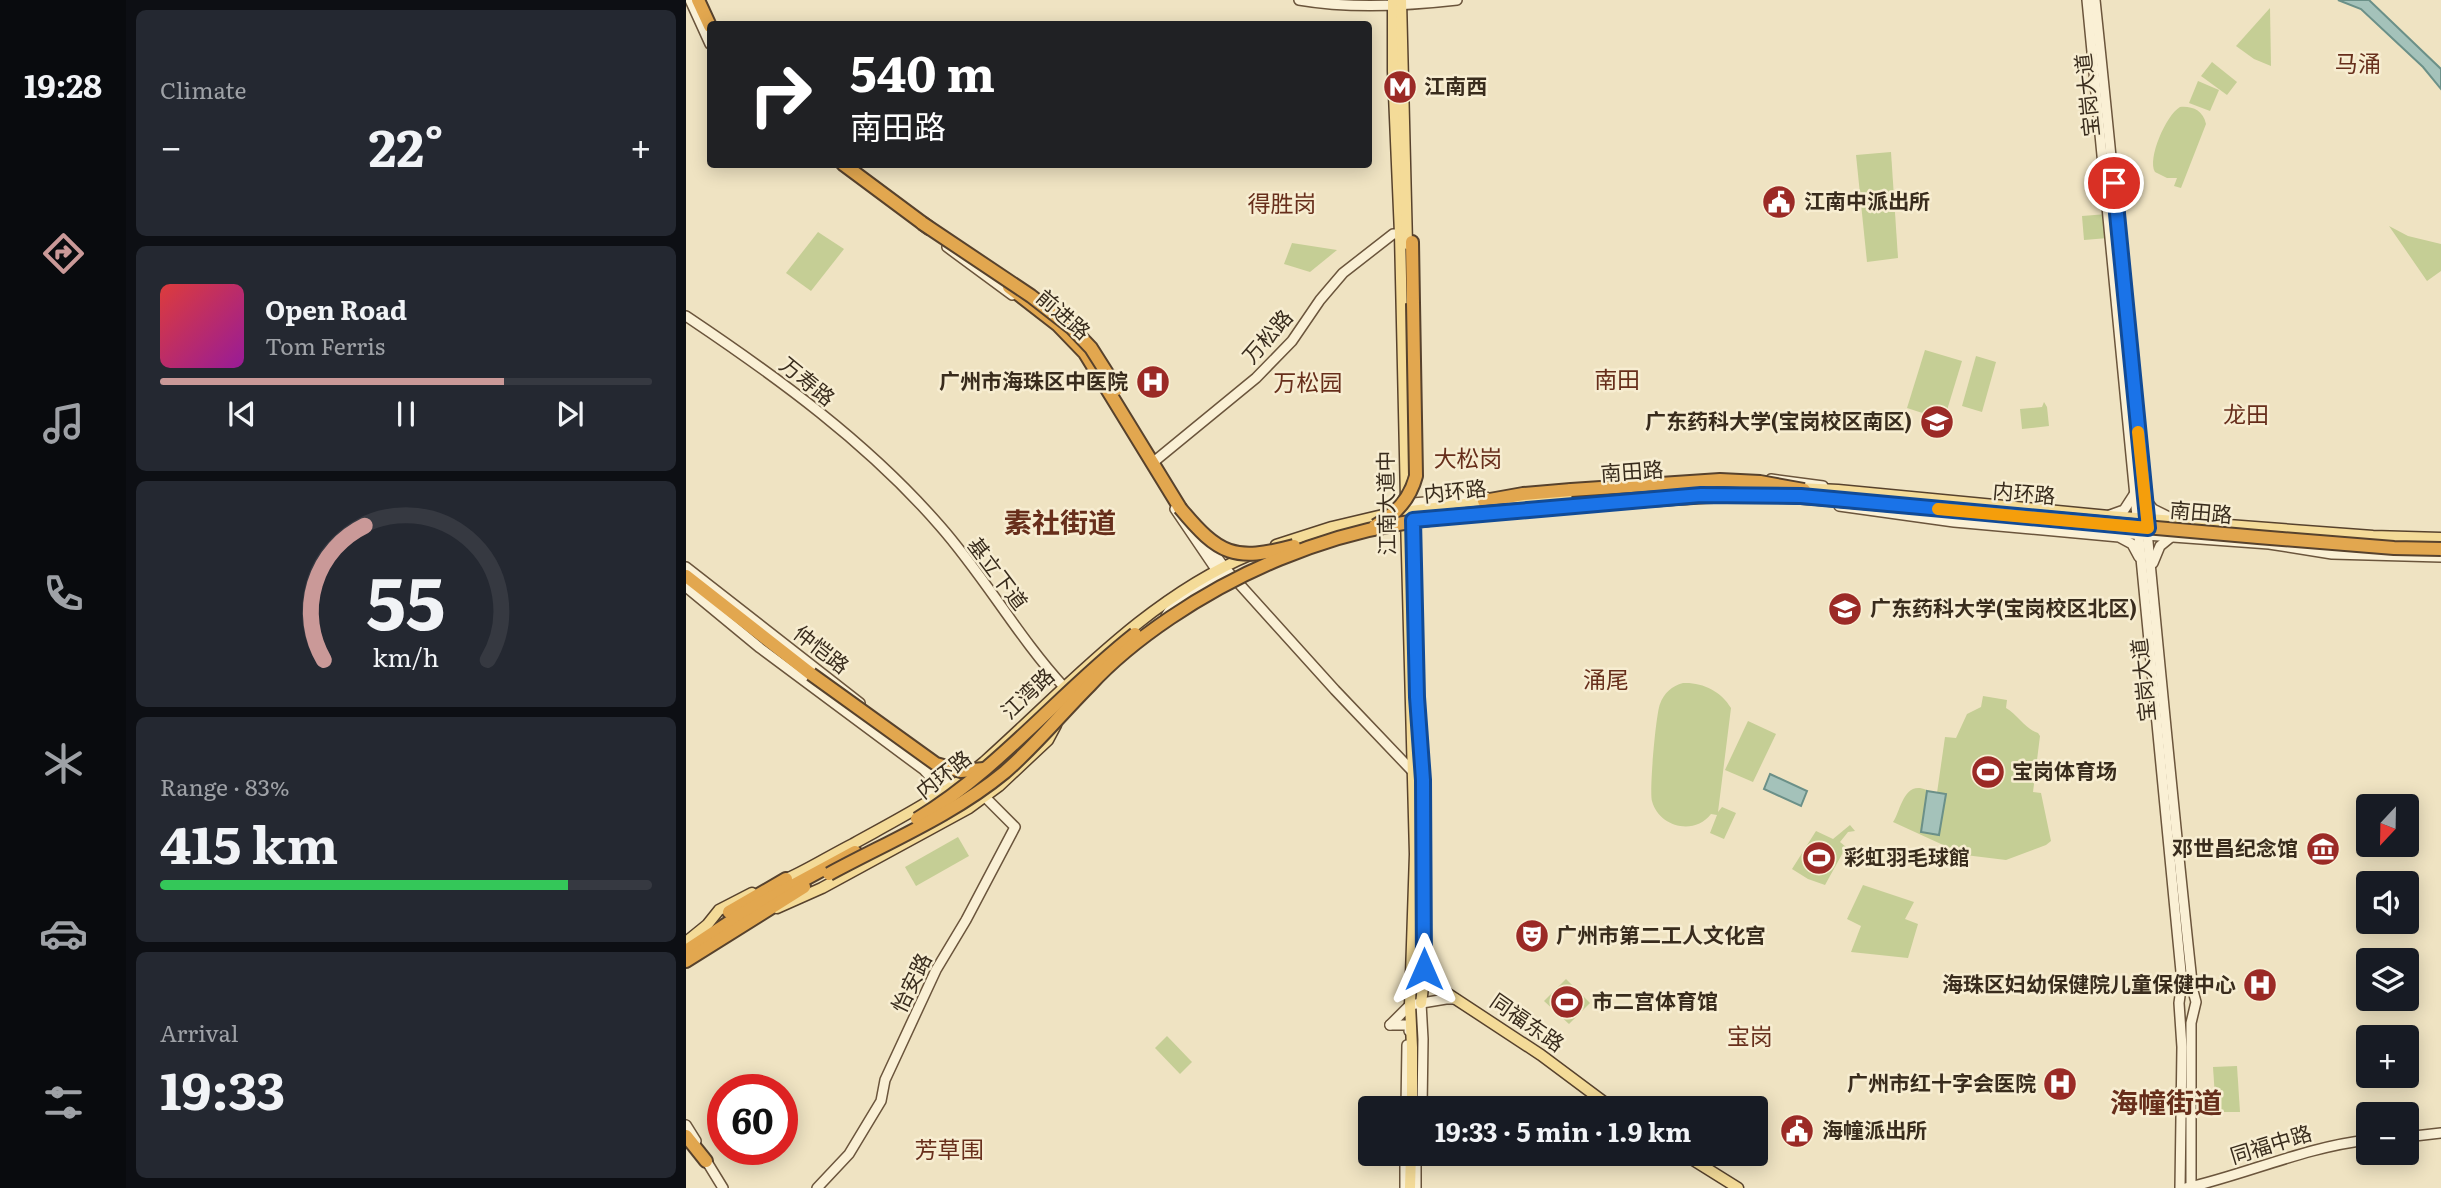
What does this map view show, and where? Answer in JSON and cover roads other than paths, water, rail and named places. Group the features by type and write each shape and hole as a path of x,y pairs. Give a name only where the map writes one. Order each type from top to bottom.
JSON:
{"highway":[{"path":"700,0 710,21"},
{"path":"848,168 1058,325 1085,353 1180,508 1210,542 1242,555 1267,553 1297,545"},
{"path":"922,223 1061,319 1091,348 1117,389 1147,448"},
{"path":"1365,531 1398,509 1415,480 1417,453 1413,303 1403,238"},
{"path":"1486,511 1522,494 1720,480 1765,483 1846,499"},
{"name":"内环路","path":"686,951 783,890 925,814 968,783 1097,665 1157,617 1222,578 1297,545 1371,523 1455,510 1734,488 2441,547"},
{"name":"内环路","path":"743,925 829,874 975,795 1034,745 1089,685 1150,632 1209,593 1280,558 1365,531 1456,517 1707,495 1816,498 2394,548 2441,547"},
{"path":"1816,498 1928,515 2022,524"},
{"path":"2269,544 2441,556"},
{"path":"686,576 811,679 927,759 946,768 961,771 982,769 1003,761 1089,685"},
{"path":"729,913 790,877"},
{"path":"712,933 741,898"},
{"path":"686,961 743,925"},
{"path":"686,1136 706,1161"}],"main road":[{"path":"690,0 707,37"},
{"path":"1299,0 1345,5 1457,0"},
{"name":"宝岗大道","path":"2087,0 2144,498 2142,569 2173,840"},
{"name":"宝岗大道","path":"2095,0 2135,492 2152,575 2175,861 2182,982 2179,1007 2187,1188"},
{"name":"江南大道中","path":"1397,2 1414,773 1415,1004"},
{"name":"前进路","path":"841,168 1046,320 1073,344 1093,370 1166,495 1227,574 1423,780"},
{"name":"前进路","path":"854,168 998,273 1062,323 1079,340 1227,574"},
{"name":"江南大道中","path":"1403,238 1402,466 1409,517 1423,780 1424,969 1415,1004"},
{"name":"万松路","path":"1156,460 1256,379 1292,341 1320,300 1343,273 1403,238"},
{"name":"万寿路","path":"686,316 801,398 901,482"},
{"path":"1048,740 1087,694 1139,646 1196,606 1227,574 1315,550 1456,499 1692,477 1704,486 1721,490"},
{"name":"基立下道","path":"901,482 943,529 1008,618 1068,690"},
{"path":"1617,493 1625,482"},
{"path":"1507,514 1529,515 1685,501 1809,483 1846,499"},
{"path":"1685,501 1704,486 1767,490"},
{"name":"南田路","path":"1409,517 1486,511 1507,514 1704,486"},
{"name":"南田路","path":"1409,517 1465,515 1617,493 1704,486 1721,490 1767,490 2110,520 2199,536 2213,533 2248,539 2421,543 2441,547"},
{"path":"2086,530 2110,520 2124,510 2135,492"},
{"path":"2144,498 2152,509 2178,521"},
{"path":"1456,499 1486,511"},
{"name":"南田路","path":"1846,499 1868,506 1952,516 2110,520"},
{"path":"1868,506 1884,512 1952,516 2124,538 2137,552 2142,569"},
{"path":"1409,517 1486,511"},
{"name":"江湾路","path":"763,913 804,897 931,830 985,797 1048,740 1068,690 1127,632 1168,601 1310,533 1355,521 1409,517"},
{"name":"南田路","path":"2143,527 2178,521 2391,542"},
{"path":"2022,524 2086,530 2143,527 2171,537 2248,539 2338,555 2441,556"},
{"path":"2086,530 2110,536"},
{"path":"2152,575 2158,550 2171,537"},
{"name":"南田路","path":"2421,543 2441,538"},
{"name":"仲恺路","path":"686,567 945,769 958,786"},
{"name":"江湾路","path":"686,942 707,925 719,910 790,877 958,786 1068,690 1227,574"},
{"name":"仲恺路","path":"686,587 760,648 811,679 909,759"},
{"path":"909,759 958,786 974,784 1068,690"},
{"path":"909,759 931,777 935,790 930,802"},
{"path":"935,761 970,769 983,763"},
{"path":"936,776 945,769"},
{"path":"931,830 954,806 958,786"},
{"name":"怡安路","path":"817,1188 849,1154 881,1101 885,1080 936,970 1015,827 985,797"},
{"path":"918,809 928,818 931,830"},
{"path":"905,816 915,824 920,835"},
{"name":"宝岗大道","path":"2175,861 2196,1000 2191,1023 2187,1188"},
{"path":"686,968 743,925"},
{"path":"1424,969 1445,992 1456,999"},
{"path":"2180,996 2186,992 2194,994"},
{"name":"同福东路","path":"1415,1004 1456,999 1531,1048 1596,1096"},
{"path":"1406,1096 1407,1044 1415,1004"},
{"path":"1410,1025 1390,1025 1415,1004"},
{"path":"1415,1004 1417,1096"},
{"path":"2179,1007 2193,1009"},
{"path":"1410,1025 1416,1096"},
{"path":"686,1125 723,1188"},
{"path":"2419,1135 2441,1133"},
{"name":"同福中路","path":"2187,1188 2301,1153 2356,1142"},
{"path":"1405,1166 1405,1188"},
{"path":"1416,1166 1416,1188"},
{"path":"1703,1166 1738,1188"}],"water":[{"path":"2338,0 2369,0 2441,69 2441,89 2423,67 2361,9"},
{"path":"1770,774 1807,791 1801,806 1764,789"},
{"path":"1927,791 1946,794 1939,835 1921,832"}],"place":[{"name":"江南西","path":"1400,87"},
{"name":"江南中派出所","path":"1779,202"},
{"name":"广州市海珠区中医院","path":"1153,382"},
{"name":"广东药科大学(宝岗校区南区)","path":"1937,422"},
{"name":"广东药科大学(宝岗校区北区)","path":"1845,609"},
{"name":"宝岗体育场","path":"1988,772"},
{"name":"邓世昌纪念馆","path":"2323,849"},
{"name":"彩虹羽毛球館","path":"1819,858"},
{"name":"广州市第二工人文化宫","path":"1532,936"},
{"name":"海珠区妇幼保健院儿童保健中心","path":"2260,985"},
{"name":"市二宫体育馆","path":"1567,1002"},
{"name":"广州市红十字会医院","path":"2060,1084"},
{"name":"海幢派出所","path":"1797,1131"}],"district":[{"name":"马涌","path":"2358,64"},
{"name":"得胜岗","path":"1282,204"},
{"name":"南田","path":"1617,380"},
{"name":"万松园","path":"1308,383"},
{"name":"龙田","path":"2246,415"},
{"name":"大松岗","path":"1468,459"},
{"name":"素社街道","path":"1060,523"},
{"name":"涌尾","path":"1606,680"},
{"name":"宝岗","path":"1750,1037"},
{"name":"海幢街道","path":"2166,1103"},
{"name":"芳草围","path":"949,1150"}]}
